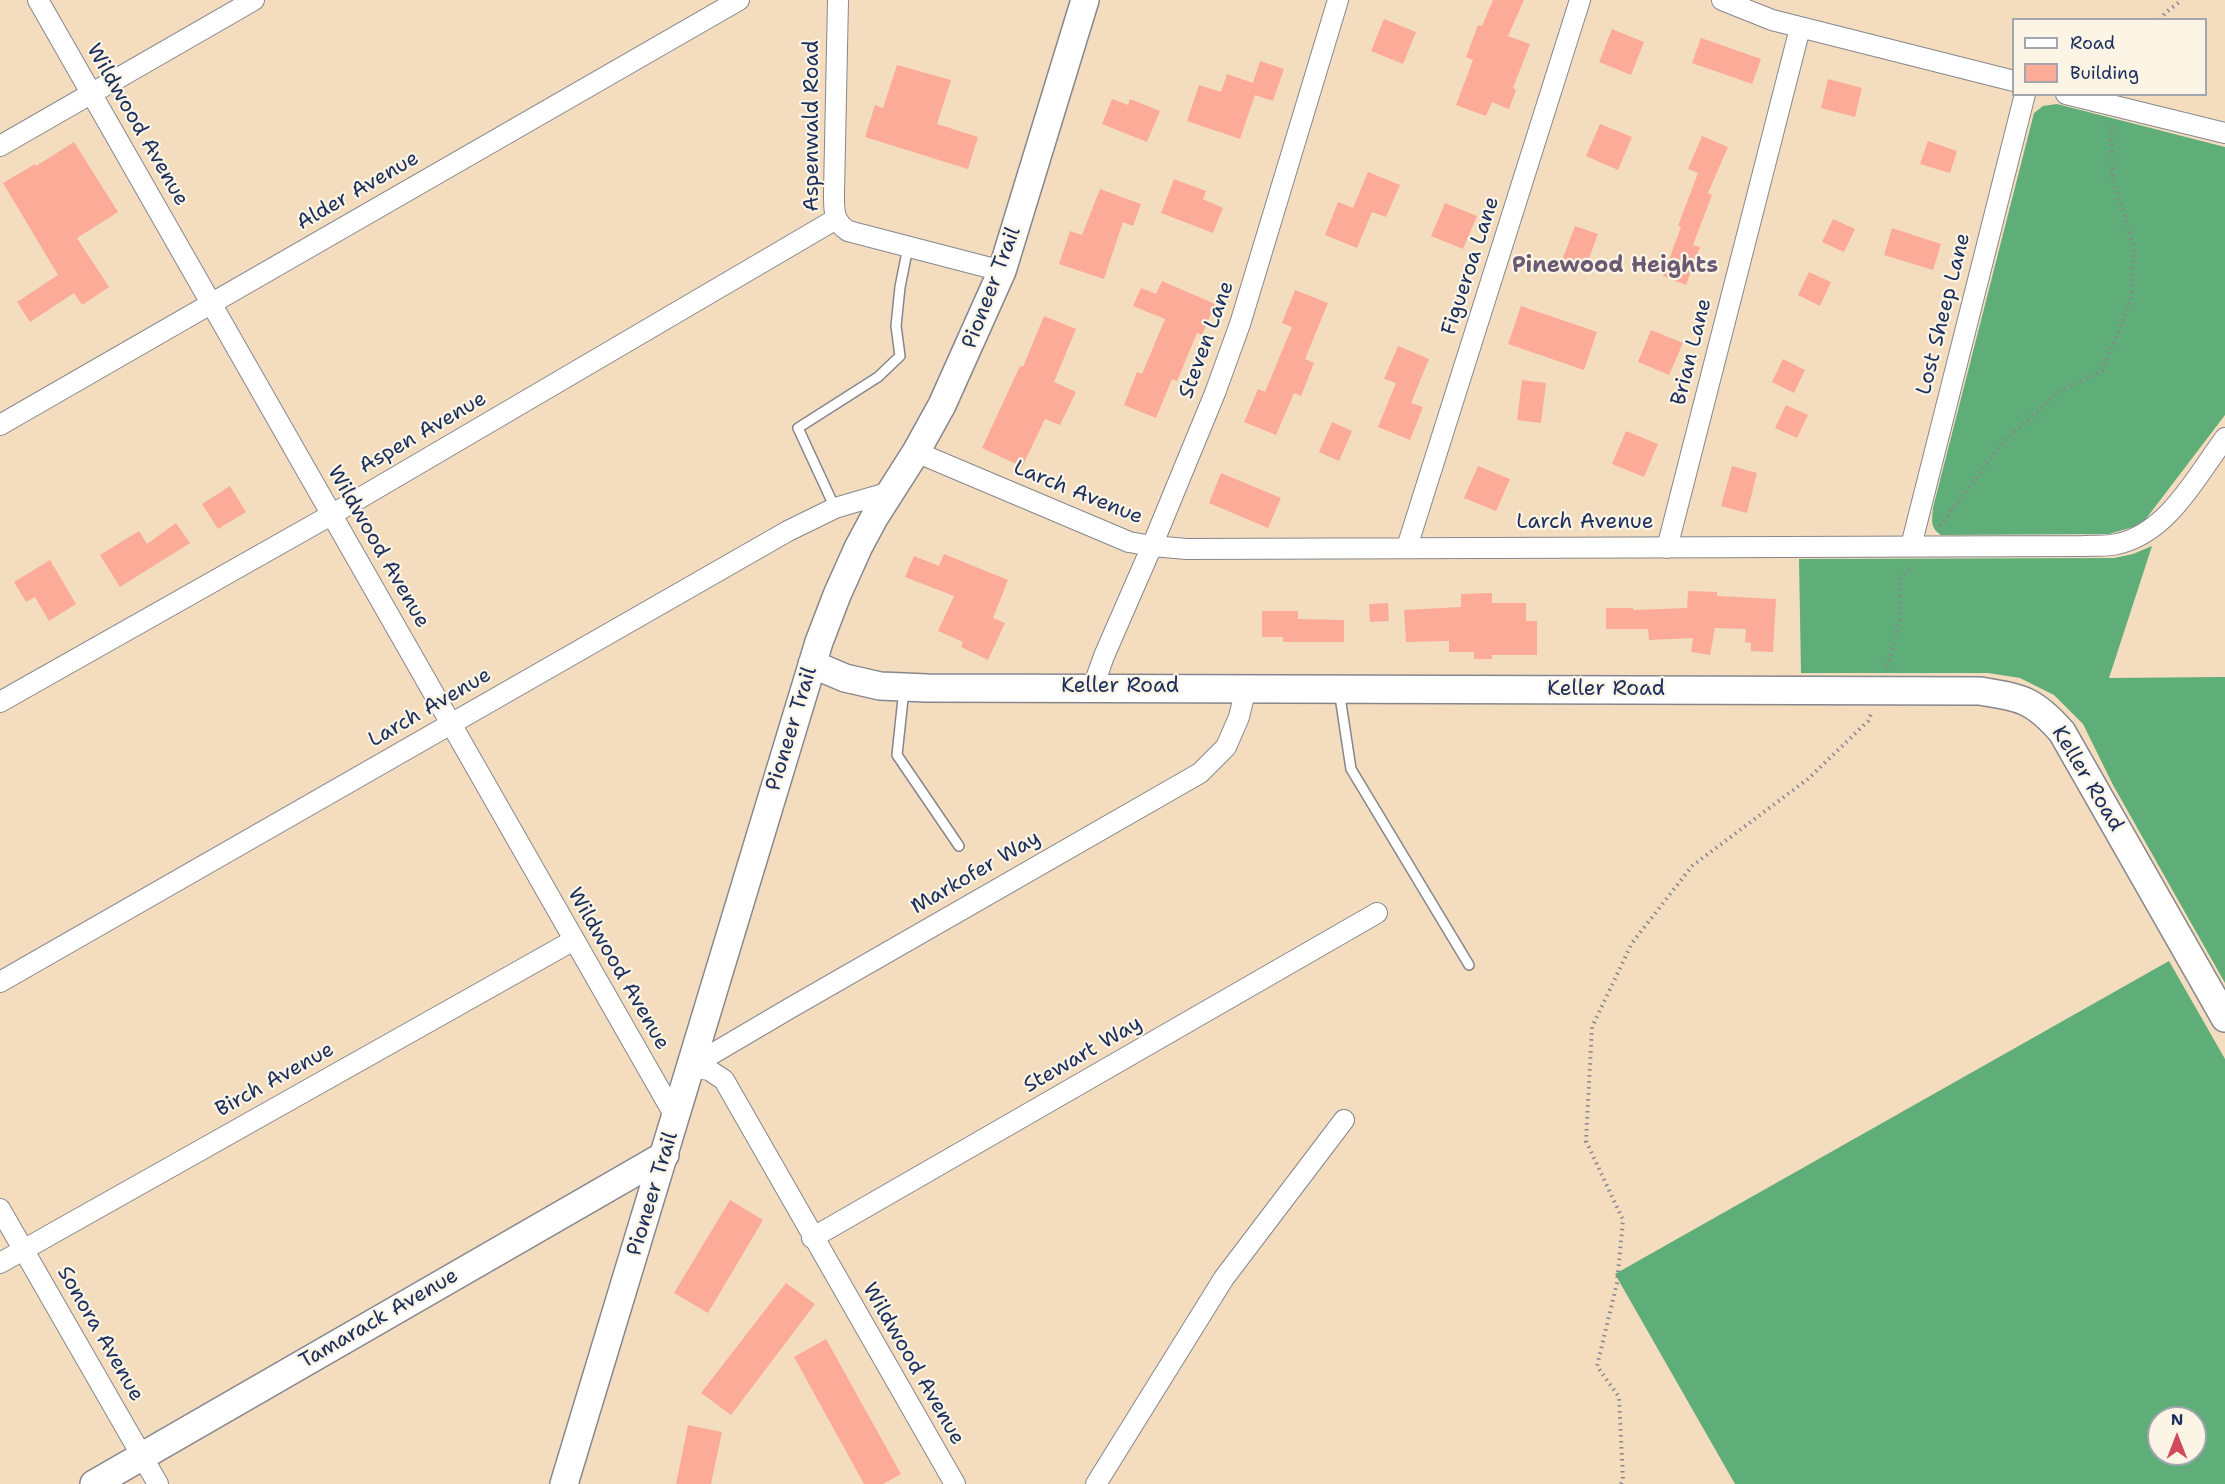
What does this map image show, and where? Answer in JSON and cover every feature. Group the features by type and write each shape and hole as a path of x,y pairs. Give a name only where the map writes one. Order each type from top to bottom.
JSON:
{"street":[{"name":"Wildwood Avenue","path":"38,0 676,1118"},
{"path":"0,146 255,0"},
{"name":"Alder Avenue","path":"0,424 739,0"},
{"name":"Aspenwald Road","path":"838,0 834,193 836,219 840,226 848,231 1002,271"},
{"name":"Pioneer Trail","path":"564,1484 812,664 837,595 854,558 874,518 916,452 961,366 1002,271 1085,0"},
{"name":"Steven Lane","path":"1093,687 1215,393 1240,324 1338,0"},
{"name":"Figueroa Lane","path":"1407,547 1580,0"},
{"path":"1722,0 1772,20 1800,28 2012,81"},
{"name":"Brian Lane","path":"1667,548 1800,28"},
{"name":"Lost Sheep Lane","path":"1918,546 2025,96"},
{"path":"2074,96 2225,133"},
{"name":"Aspen Avenue","path":"0,702 331,514 836,219"},
{"name":"Larch Avenue","path":"916,452 1129,542 1187,549 2115,545 2138,537 2159,523 2225,438"},
{"name":"Larch Avenue","path":"0,982 788,531 835,507 890,492"},
{"name":"Keller Road","path":"812,664 845,678 880,686 905,687 1881,691 1980,692 2018,698 2044,712 2062,732 2225,1018"},
{"name":"Markofer Way","path":"690,1067 1200,772 1226,747 1239,717 1246,688"},
{"name":"Stewart Way","path":"812,1238 1377,913"},
{"name":"Birch Avenue","path":"0,1263 574,940"},
{"name":"Wildwood Avenue","path":"690,1067 709,1070 724,1080 812,1238 955,1484"},
{"path":"1096,1484 1224,1278 1344,1120"},
{"name":"Tamarack Avenue","path":"94,1484 665,1155"},
{"name":"Sonora Avenue","path":"0,1209 158,1484"}],"lane":[{"path":"835,507 798,428 878,377 900,356 896,326 900,287 908,247"},
{"path":"905,687 897,755 958,846"},
{"path":"1339,688 1351,769 1469,965"}],"path":[{"path":"2161,18 2182,0"},
{"path":"1621,1484 1623,1480 1619,1397 1597,1366 1617,1283 1623,1220 1586,1140 1592,1027 1632,944 1692,866 1808,779 1868,722 1881,691 1900,620 1900,580 1918,546 2002,443 2060,390 2102,371 2131,300 2134,246 2113,181 2111,136 2116,107"}],"green space":[{"path":"2057,104 2225,147 2225,415 2145,520 2133,527 2109,534 1941,535 1933,527 1933,508 2034,113 2043,106"},
{"path":"2152,546 2109,678 2225,677 2225,983 2113,785 2083,724 2054,695 2020,678 1988,673 1801,673 1799,559 2114,558 2133,554"},
{"path":"2169,961 2225,1059 2225,1484 1735,1484 1615,1274"}],"building":[{"path":"1493,0 1524,0 1508,36 1530,44 1513,88 1516,90 1509,109 1492,102 1486,116 1456,105 1473,60 1466,57 1478,25 1482,26"},
{"path":"1384,19 1416,32 1403,64 1371,51"},
{"path":"1612,29 1644,42 1631,75 1599,62"},
{"path":"1701,38 1761,59 1752,84 1692,63"},
{"path":"1260,61 1284,69 1273,101 1255,95 1240,139 1187,121 1199,85 1221,92 1227,74 1253,83"},
{"path":"897,65 951,80 937,124 978,137 968,169 865,137 875,105 883,108"},
{"path":"1828,79 1862,88 1855,117 1821,108"},
{"path":"1112,99 1128,105 1130,99 1160,111 1147,142 1102,124"},
{"path":"1600,124 1632,137 1618,170 1586,156"},
{"path":"1702,136 1728,147 1708,193 1712,195 1693,245 1700,247 1686,285 1663,276 1681,227 1678,226 1698,173 1688,169"},
{"path":"1928,141 1957,151 1950,173 1920,164"},
{"path":"74,142 118,212 77,238 109,287 82,305 74,293 30,322 17,302 58,275 3,183"},
{"path":"1368,172 1400,185 1386,217 1372,212 1357,248 1325,235 1338,202 1353,208"},
{"path":"1174,179 1206,191 1203,199 1223,208 1213,233 1161,213"},
{"path":"1100,189 1141,204 1133,226 1123,222 1104,279 1059,264 1070,231 1082,235"},
{"path":"1445,203 1477,216 1463,249 1431,236"},
{"path":"1833,219 1855,229 1844,252 1822,242"},
{"path":"1575,226 1598,234 1584,272 1561,263"},
{"path":"1892,228 1941,244 1933,270 1884,255"},
{"path":"1809,272 1831,282 1820,306 1798,295"},
{"path":"1162,281 1215,304 1202,335 1197,333 1177,381 1172,379 1156,418 1124,405 1137,372 1142,374 1165,319 1133,306 1141,288 1156,294"},
{"path":"1295,290 1328,303 1305,359 1314,363 1301,396 1294,393 1276,435 1244,422 1258,389 1265,392 1292,327 1282,323"},
{"path":"1521,306 1597,332 1584,370 1508,344"},
{"path":"1044,316 1076,329 1054,382 1076,392 1060,425 1045,419 1022,467 982,448 1020,366 1023,367"},
{"path":"1651,330 1683,343 1669,375 1638,362"},
{"path":"1398,346 1429,359 1411,403 1423,407 1410,440 1378,427 1396,383 1384,379"},
{"path":"1783,359 1805,370 1794,393 1772,382"},
{"path":"1522,380 1546,383 1541,423 1517,420"},
{"path":"1786,405 1808,415 1797,438 1775,428"},
{"path":"1332,422 1352,431 1339,461 1319,452"},
{"path":"1626,431 1658,444 1644,477 1612,464"},
{"path":"1478,466 1510,479 1496,511 1464,498"},
{"path":"1732,466 1757,473 1747,513 1721,506"},
{"path":"1221,473 1281,498 1268,528 1209,503"},
{"path":"230,486 246,512 218,529 202,504"},
{"path":"176,523 190,543 120,587 100,555 139,531 147,544"},
{"path":"944,554 1008,580 993,618 1005,623 988,660 961,647 963,642 938,631 954,596 905,577 914,556 939,566"},
{"path":"50,560 76,604 49,621 35,597 26,602 14,582"},
{"path":"1688,591 1717,592 1717,596 1776,599 1773,652 1751,651 1751,643 1745,642 1746,629 1715,628 1710,655 1691,652 1693,638 1649,640 1648,629 1606,629 1606,608 1633,608 1633,610 1687,608"},
{"path":"1492,593 1492,603 1526,603 1526,621 1537,621 1537,655 1492,655 1492,659 1474,659 1474,652 1449,652 1449,641 1406,642 1404,610 1461,607 1461,594"},
{"path":"1388,603 1389,621 1370,622 1369,604"},
{"path":"1262,611 1298,611 1298,619 1344,620 1344,642 1283,642 1283,637 1262,637"},
{"path":"730,1200 763,1220 708,1313 674,1293"},
{"path":"786,1283 815,1304 731,1415 701,1393"},
{"path":"826,1339 901,1474 883,1484 864,1484 794,1357"},
{"path":"688,1425 722,1432 711,1484 676,1484"}],"district":[{"name":"Pinewood Heights","path":"1615,266"}]}
